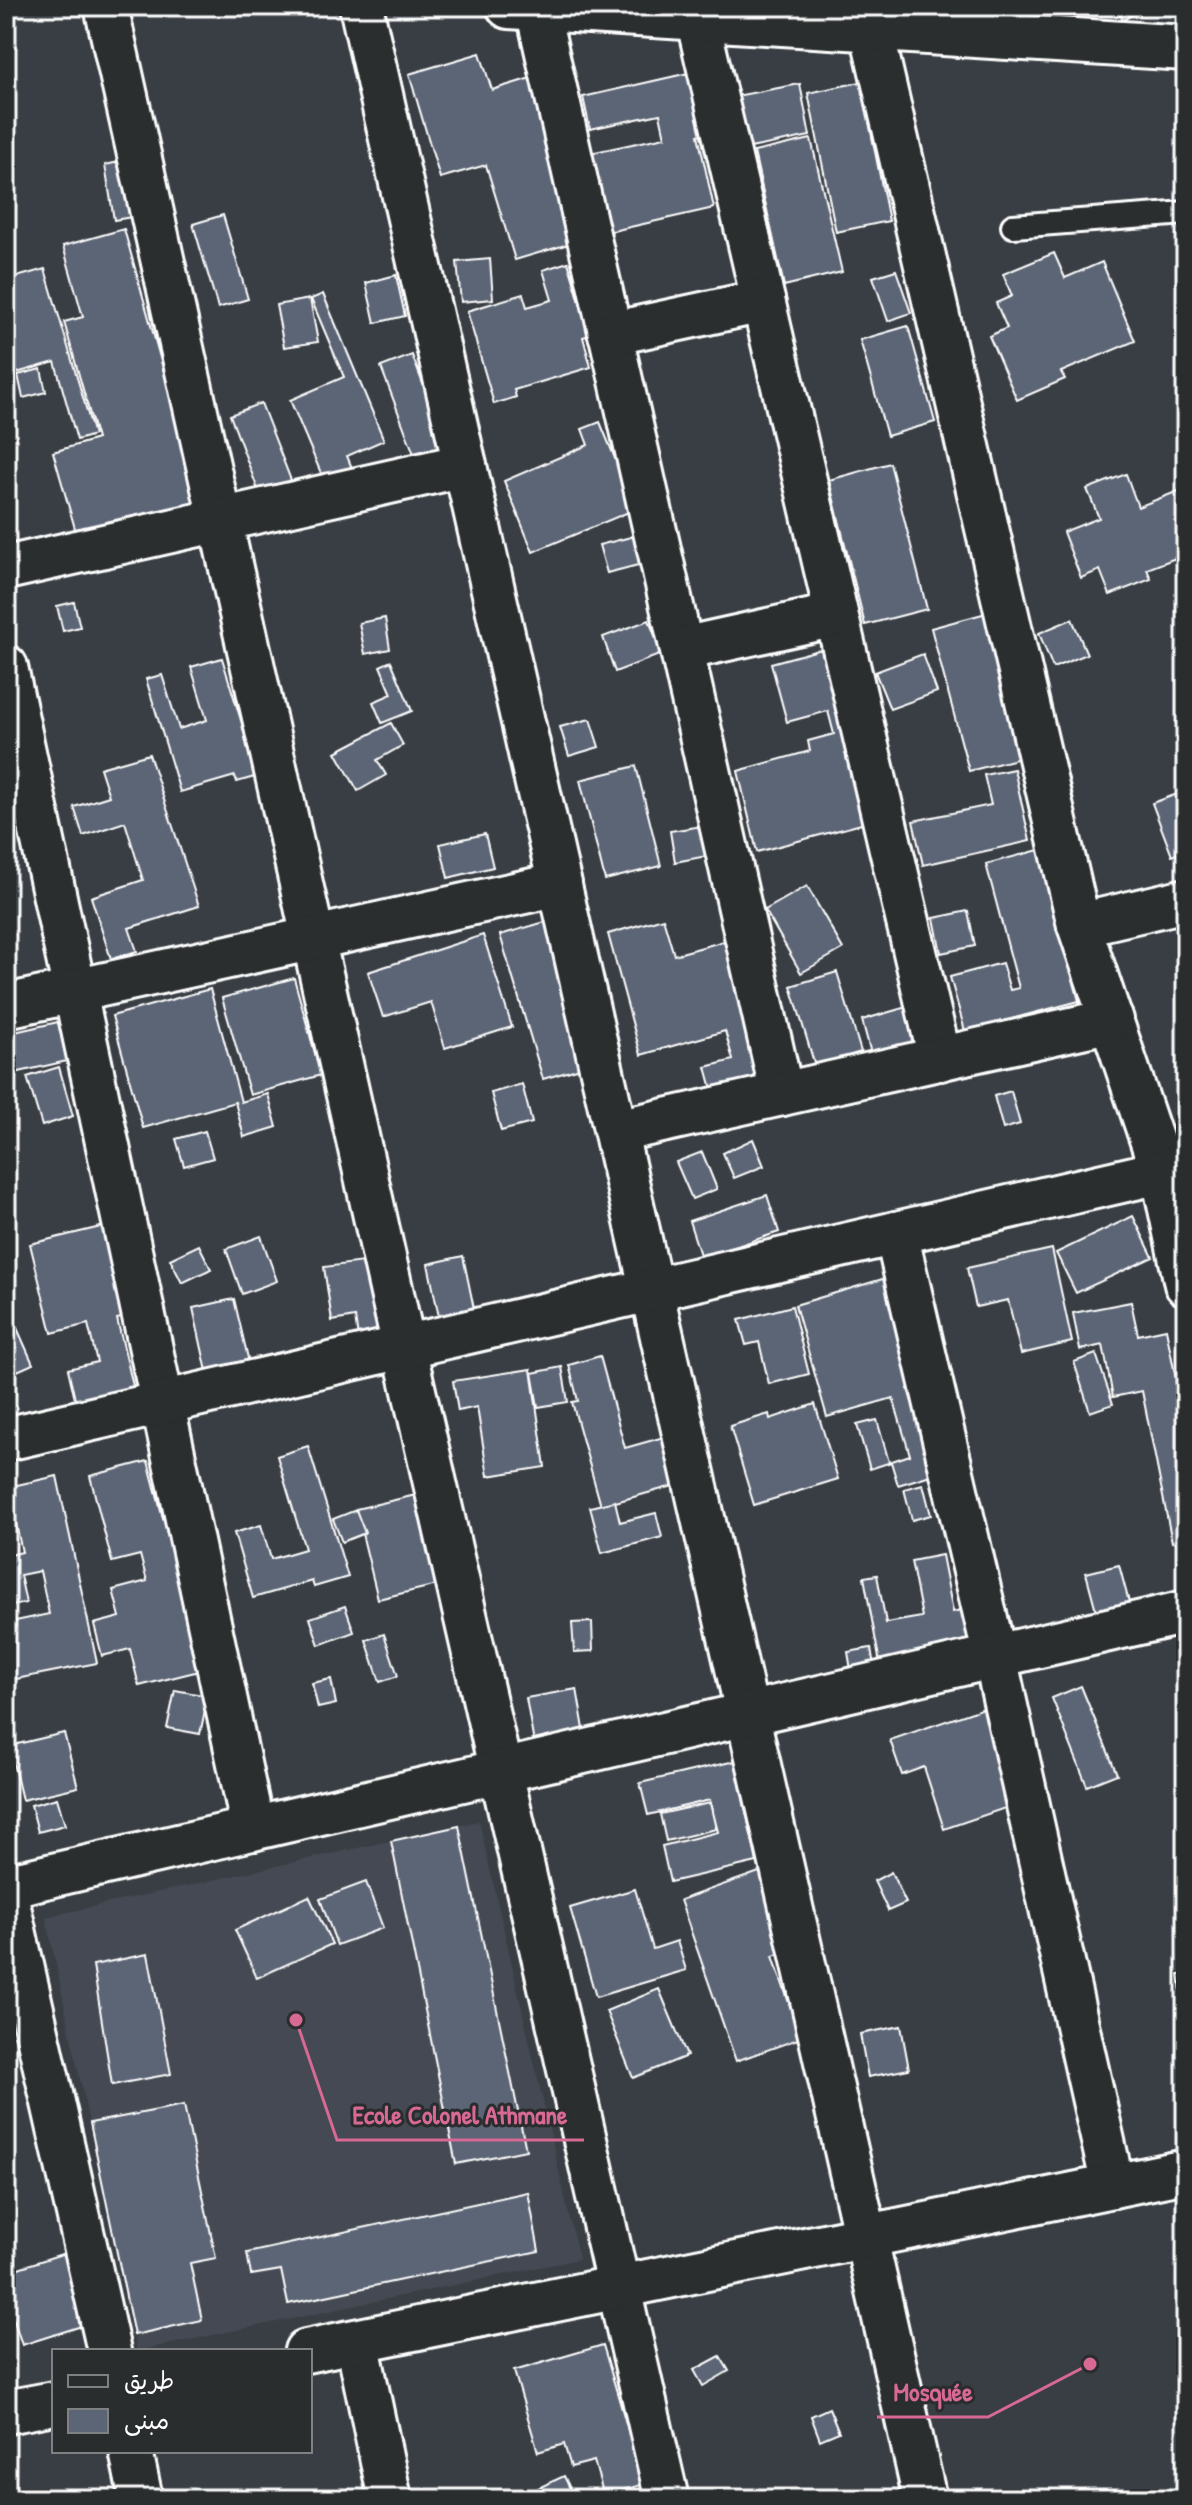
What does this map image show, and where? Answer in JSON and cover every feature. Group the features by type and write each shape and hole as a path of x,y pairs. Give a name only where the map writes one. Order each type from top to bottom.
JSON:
{"main road":[{"path":"523,7 633,10 871,28 936,19 1186,48"}],"street":[{"path":"106,6 404,1347 667,2499"},
{"path":"361,6 925,2499"},
{"path":"523,7 610,334 782,1094"},
{"path":"697,17 940,1059"},
{"path":"871,28 1079,925 1112,1020 1174,1169 1186,1284"},
{"path":"610,334 763,301"},
{"path":"6,568 465,465"},
{"path":"682,649 836,615"},
{"path":"6,667 18,781 74,991 253,1829"},
{"path":"6,1006 560,884"},
{"path":"1079,925 1186,900"},
{"path":"617,1131 1112,1020"},
{"path":"6,1439 1174,1169"},
{"path":"896,1233 1113,2186"},
{"path":"6,1886 1186,1612"},
{"path":"6,1894 109,2349"},
{"path":"312,2350 1186,2171"},
{"path":"357,2341 390,2499"},
{"path":"6,2412 52,2403"},
{"path":"131,2453 141,2499"}],"lane":[{"path":"1013,226 1186,213"}],"shaded area":[{"path":"479,1821 579,2259 137,2349 46,1917"}],"building":[{"path":"1115,6 1148,6 1123,20"},
{"path":"480,53 492,90 534,77 582,240 515,260 486,165 440,178 409,74"},
{"path":"693,72 707,133 698,135 714,208 608,232 590,153 665,137 660,114 590,129 583,97"},
{"path":"861,82 889,221 836,232 808,93"},
{"path":"800,84 810,136 745,149 736,96"},
{"path":"811,139 842,272 784,286 754,152"},
{"path":"128,160 138,216 114,220 105,165"},
{"path":"223,215 248,299 218,308 193,224"},
{"path":"124,229 201,504 78,539 53,452 97,439 64,322 83,317 63,246"},
{"path":"1054,253 1065,278 1102,262 1135,341 1061,372 1065,379 1017,400 989,336 1007,328 996,303 1012,296 1003,274"},
{"path":"490,259 493,299 461,302 457,262"},
{"path":"568,262 590,335 583,337 591,367 514,390 516,397 494,404 467,311 523,294 527,307 552,300 543,270"},
{"path":"45,269 94,435 77,440 55,362 6,376 6,280"},
{"path":"896,270 911,313 888,321 873,277"},
{"path":"396,275 405,316 375,323 366,283"},
{"path":"323,294 384,440 347,456 354,473 326,485 290,400 344,377 311,299"},
{"path":"310,299 318,342 284,347 276,305"},
{"path":"908,326 935,422 887,436 860,340"},
{"path":"412,355 453,463 422,475 381,367"},
{"path":"41,369 46,392 23,398 18,375"},
{"path":"261,403 292,483 260,495 230,415"},
{"path":"600,422 636,509 533,552 504,481 588,445 582,429"},
{"path":"890,463 927,609 865,625 829,480"},
{"path":"1126,474 1138,507 1186,488 1186,554 1147,569 1151,579 1110,595 1100,570 1081,578 1063,532 1099,518 1087,489"},
{"path":"639,535 646,563 607,573 599,545"},
{"path":"74,602 80,627 63,631 57,606"},
{"path":"990,612 1028,756 969,771 931,628"},
{"path":"385,618 390,649 365,654 359,623"},
{"path":"1072,619 1087,654 1053,668 1039,633"},
{"path":"649,620 662,654 615,672 603,637"},
{"path":"822,649 869,822 757,852 738,771 810,751 808,741 834,734 828,711 787,722 771,663"},
{"path":"923,654 937,692 890,709 875,672"},
{"path":"222,658 258,776 237,782 235,776 180,792 146,679 162,675 179,729 207,720 191,667"},
{"path":"391,661 412,711 382,723 373,702 392,694 380,666"},
{"path":"590,719 599,747 569,756 560,727"},
{"path":"391,723 403,745 377,760 386,775 358,791 336,752"},
{"path":"149,754 199,906 129,928 137,951 111,959 91,897 143,880 125,822 83,836 74,807 109,796 100,768"},
{"path":"636,766 661,866 605,880 580,780"},
{"path":"1014,769 1030,841 923,865 913,821 991,805 984,775"},
{"path":"1186,791 1186,850 1172,856 1152,803"},
{"path":"702,826 707,856 675,862 670,831"},
{"path":"485,834 493,867 448,878 440,844"},
{"path":"1039,850 1079,1001 965,1031 950,977 1002,963 1010,990 1019,988 986,864"},
{"path":"807,886 843,949 801,973 765,910"},
{"path":"968,911 975,946 941,953 934,918"},
{"path":"663,918 674,955 728,940 768,1081 714,1096 706,1067 733,1060 725,1031 641,1055 608,934"},
{"path":"545,922 587,1066 543,1079 500,935"},
{"path":"483,935 512,1027 445,1048 431,1002 383,1017 368,972"},
{"path":"837,972 861,1052 815,1066 791,986"},
{"path":"294,978 321,1075 250,1095 222,998"},
{"path":"210,989 241,1102 268,1094 277,1127 244,1137 235,1102 143,1128 112,1016"},
{"path":"910,1006 921,1048 873,1061 862,1020"},
{"path":"58,1022 67,1061 6,1075 6,1034"},
{"path":"59,1067 73,1116 42,1126 27,1077"},
{"path":"522,1084 532,1123 501,1131 491,1093"},
{"path":"1011,1091 1020,1124 1003,1129 994,1096"},
{"path":"205,1131 213,1158 184,1166 176,1139"},
{"path":"753,1139 764,1166 734,1178 723,1153"},
{"path":"702,1152 717,1189 692,1199 676,1162"},
{"path":"767,1195 779,1232 701,1258 689,1221"},
{"path":"1133,1216 1153,1257 1076,1293 1056,1253"},
{"path":"109,1225 131,1316 117,1319 135,1394 77,1408 68,1369 97,1362 88,1324 52,1333 30,1244"},
{"path":"261,1236 277,1281 242,1294 226,1249"},
{"path":"199,1245 211,1269 182,1283 170,1259"},
{"path":"1052,1249 1072,1342 1021,1354 1008,1300 976,1307 967,1268"},
{"path":"463,1256 474,1309 439,1317 428,1264"},
{"path":"370,1261 382,1349 360,1352 355,1317 332,1321 324,1267"},
{"path":"886,1278 918,1386 908,1389 934,1474 898,1485 891,1462 870,1469 857,1425 877,1420 889,1462 910,1455 893,1398 827,1417 795,1305"},
{"path":"234,1299 252,1375 210,1385 193,1308"},
{"path":"1131,1302 1138,1335 1166,1329 1186,1429 1186,1539 1172,1542 1142,1391 1113,1397 1103,1345 1080,1350 1073,1313"},
{"path":"792,1306 809,1374 769,1384 759,1342 746,1345 739,1320"},
{"path":"17,1328 33,1364 6,1376 6,1333"},
{"path":"1096,1354 1113,1404 1090,1412 1074,1362"},
{"path":"600,1356 625,1448 671,1435 684,1483 601,1506 572,1402 578,1401 569,1365"},
{"path":"562,1367 568,1402 538,1407 532,1373"},
{"path":"531,1369 545,1467 488,1476 477,1407 458,1411 453,1381"},
{"path":"815,1404 838,1479 754,1505 730,1426 769,1414 770,1419"},
{"path":"308,1446 348,1577 314,1587 312,1581 253,1598 234,1533 261,1525 271,1559 305,1549 277,1456"},
{"path":"148,1461 203,1670 139,1686 130,1649 102,1656 94,1624 120,1617 113,1590 147,1581 140,1555 112,1562 90,1476"},
{"path":"57,1476 97,1663 6,1681 6,1623 49,1614 40,1571 20,1575 26,1603 6,1607 6,1556 22,1552 8,1487"},
{"path":"923,1484 931,1515 912,1520 904,1489"},
{"path":"416,1495 437,1585 378,1599 356,1509"},
{"path":"615,1501 620,1522 656,1513 662,1537 602,1553 590,1507"},
{"path":"356,1510 365,1533 342,1542 333,1519"},
{"path":"942,1555 953,1612 965,1609 973,1652 881,1669 864,1577 877,1575 886,1623 922,1617 911,1561"},
{"path":"1119,1565 1130,1606 1097,1614 1086,1573"},
{"path":"345,1606 354,1632 319,1645 310,1618"},
{"path":"592,1622 593,1651 574,1652 572,1623"},
{"path":"384,1634 398,1676 380,1682 366,1640"},
{"path":"871,1648 877,1684 854,1688 848,1652"},
{"path":"331,1679 336,1704 318,1708 312,1683"},
{"path":"1081,1686 1117,1774 1087,1786 1052,1698"},
{"path":"577,1689 587,1746 536,1755 526,1698"},
{"path":"175,1690 208,1696 200,1734 167,1728"},
{"path":"984,1708 1017,1804 944,1829 924,1767 902,1775 890,1740"},
{"path":"64,1733 78,1787 22,1800 9,1746"},
{"path":"735,1761 757,1862 670,1882 662,1846 718,1832 710,1800 648,1815 640,1783"},
{"path":"57,1798 65,1825 38,1832 31,1805"},
{"path":"710,1803 716,1829 666,1841 660,1814"},
{"path":"459,1826 526,2150 456,2164 391,1841"},
{"path":"762,1871 790,1950 773,1956 801,2038 736,2061 680,1900"},
{"path":"891,1872 906,1903 888,1911 874,1881"},
{"path":"366,1882 383,1928 337,1945 320,1899"},
{"path":"635,1889 653,1949 677,1941 686,1970 596,1997 570,1908"},
{"path":"309,1896 332,1944 257,1978 235,1930"},
{"path":"148,1954 171,2074 112,2085 93,1965"},
{"path":"1186,1974 1186,2008 1183,2008 1179,1975"},
{"path":"659,1989 687,2056 633,2078 606,2011"},
{"path":"901,2026 909,2069 868,2077 860,2034"},
{"path":"184,2105 216,2258 190,2263 202,2320 134,2335 90,2123"},
{"path":"528,2192 539,2251 288,2304 281,2270 251,2275 247,2253"},
{"path":"65,2253 88,2324 22,2345 6,2296 6,2272"},
{"path":"603,2345 644,2484 604,2496 594,2461 571,2467 564,2444 538,2452 514,2371"},
{"path":"720,2356 729,2371 703,2386 694,2370"},
{"path":"829,2408 839,2432 820,2440 811,2416"},
{"path":"564,2476 575,2499 539,2499 534,2490"}],"place":[{"name":"Ecole Colonel Athmane","path":"296,2020"},
{"name":"Mosquée","path":"1090,2364"}]}
